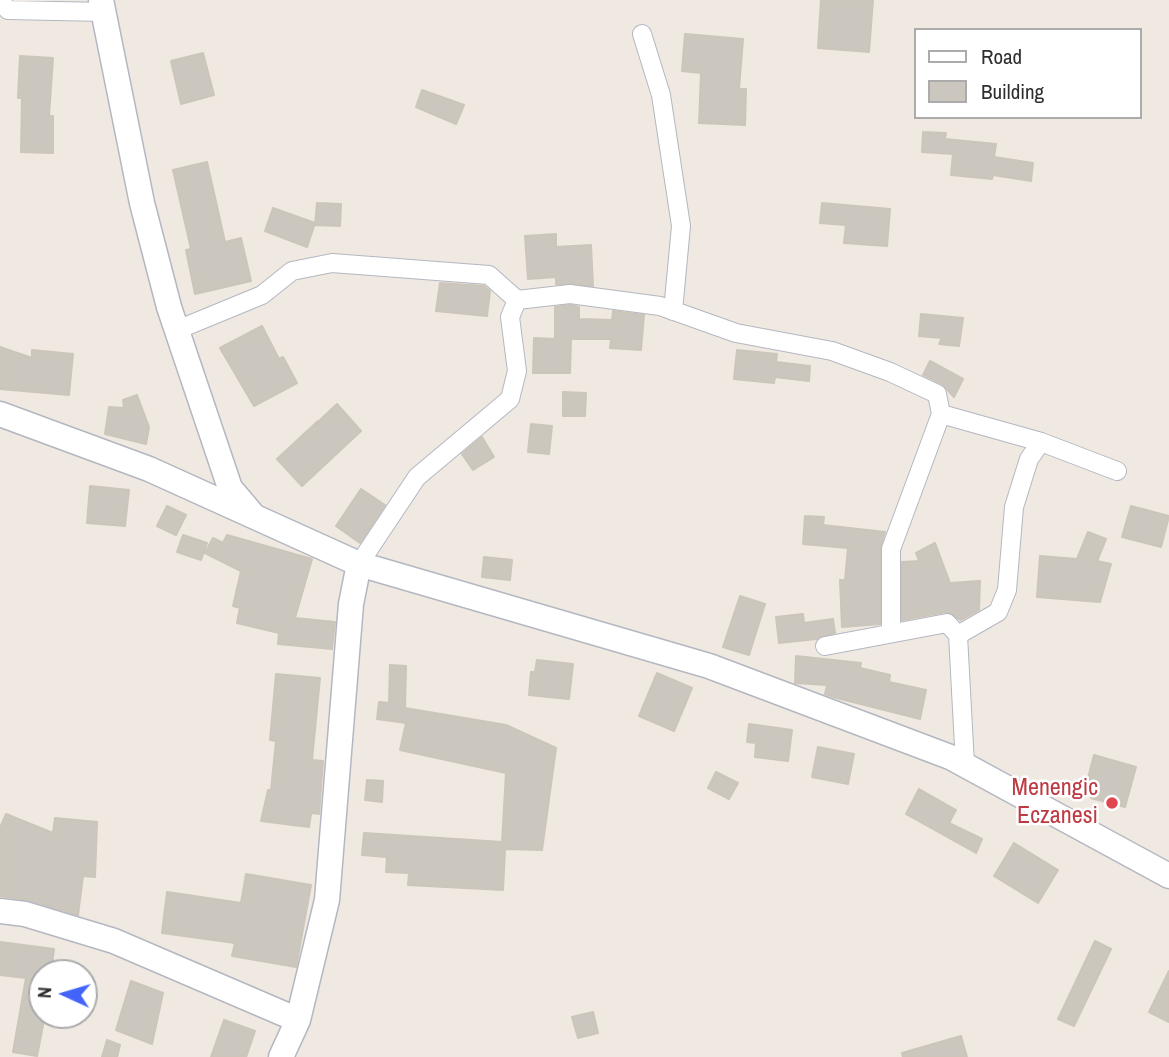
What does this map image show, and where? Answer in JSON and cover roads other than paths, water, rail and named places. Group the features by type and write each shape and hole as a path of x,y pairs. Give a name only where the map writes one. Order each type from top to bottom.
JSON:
{"street":[{"path":"4,3 102,6 142,203 177,330 230,488 257,520"},
{"path":"642,34 661,95 681,226 673,311"},
{"path":"177,330 262,295 292,271 332,263 489,275 517,300 570,294 660,306 736,333 832,351 890,372 937,394 941,414 891,549 891,633"},
{"path":"281,1057 298,1020 327,900 351,604 359,564 417,477 510,399 517,371 510,317 517,300"},
{"path":"0,414 149,469 359,564 709,666 965,765 1169,876"},
{"path":"941,414 1041,442 1117,471"},
{"path":"958,635 998,612 1007,590 1014,507 1029,459 1041,442"},
{"path":"825,646 947,623 958,635 965,765"},
{"path":"0,911 26,914 114,941 298,1020"}],"place":[{"name":"Menengic Eczanesi","path":"1112,803"}]}
